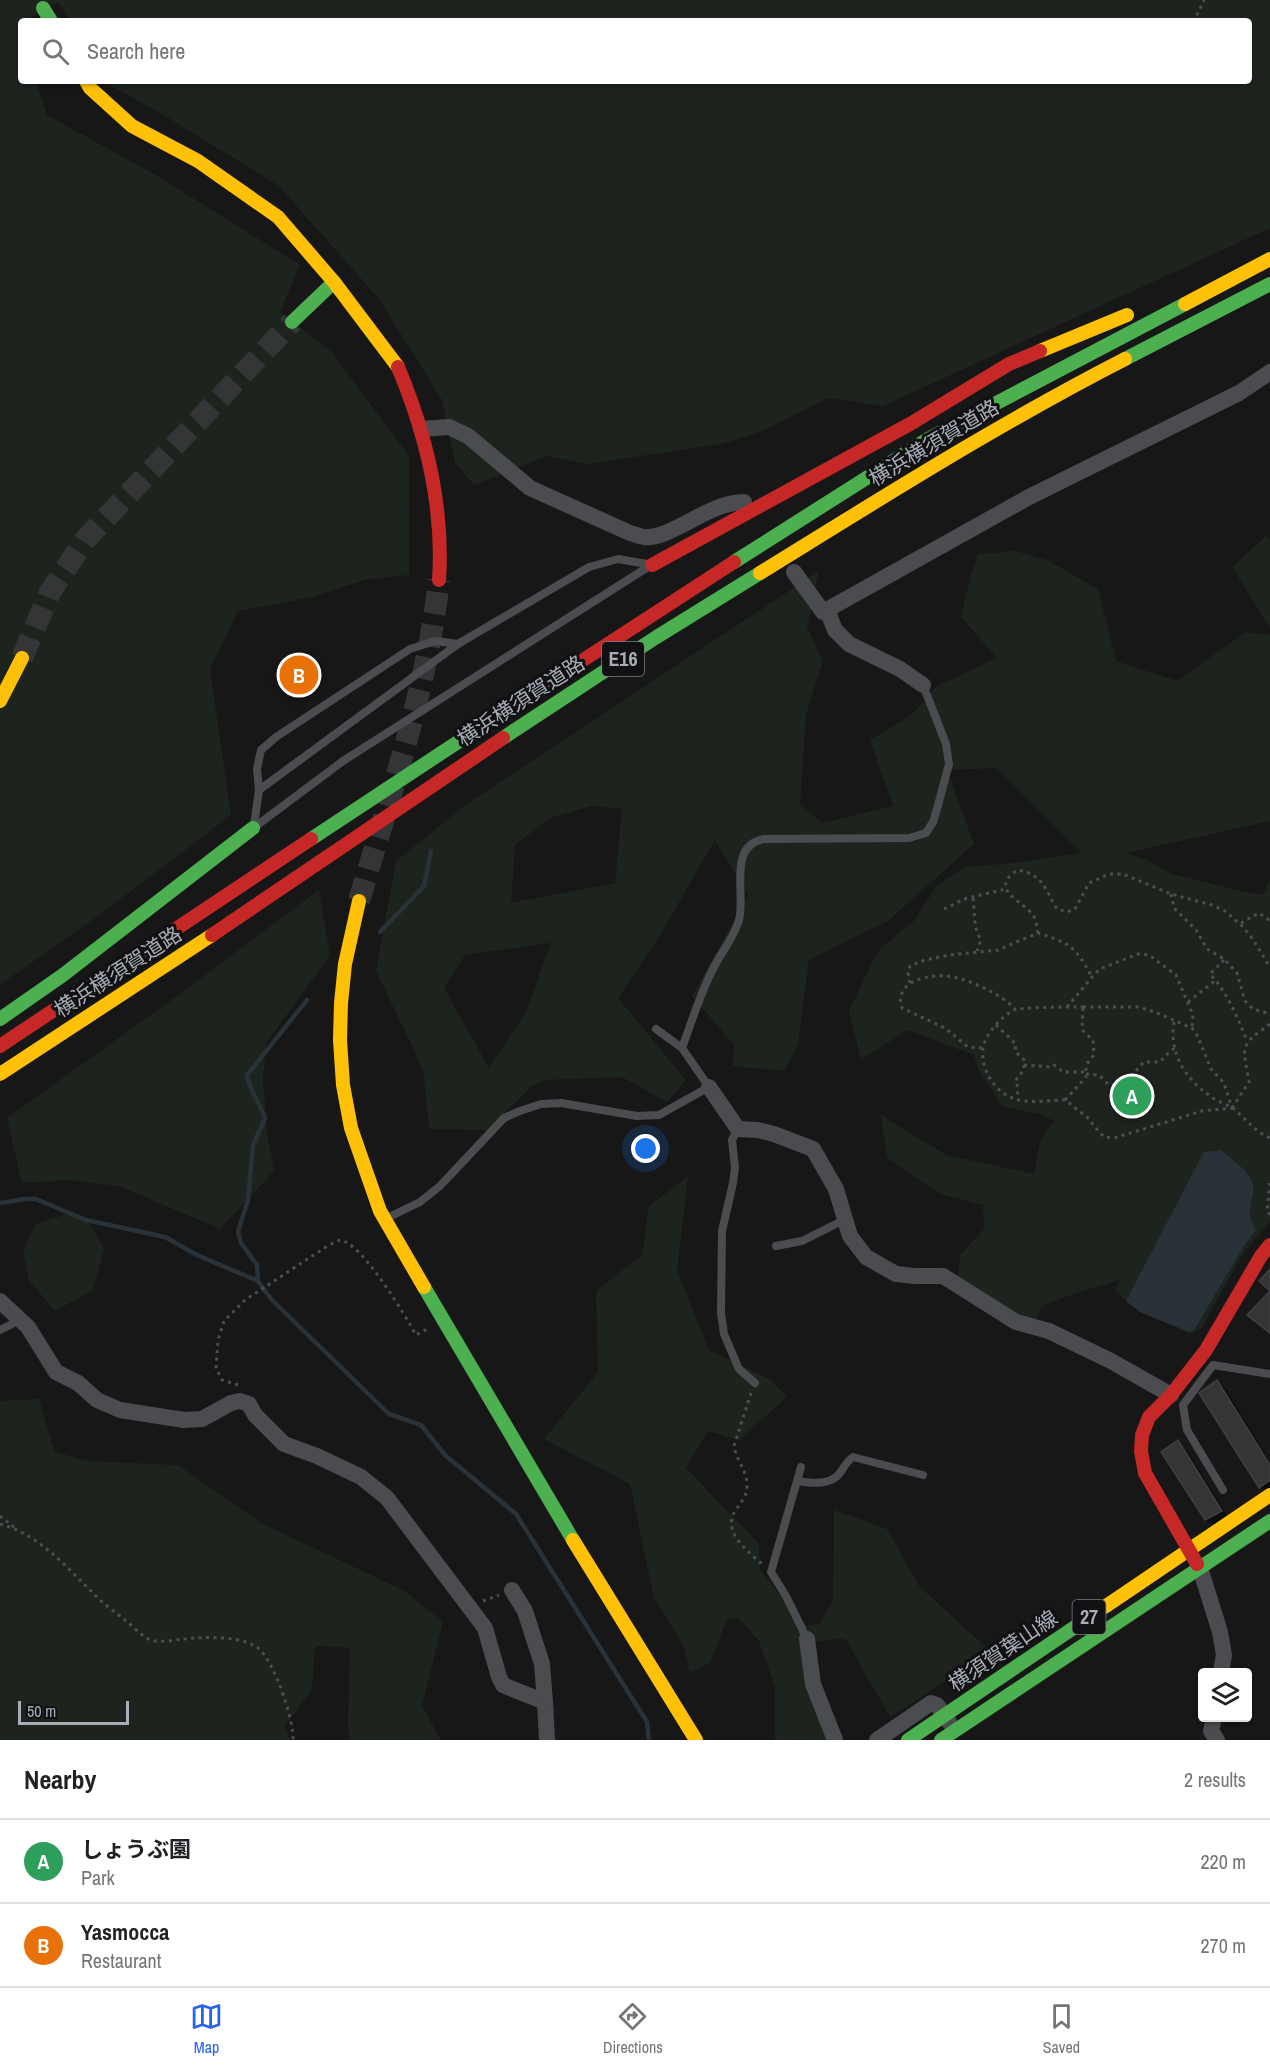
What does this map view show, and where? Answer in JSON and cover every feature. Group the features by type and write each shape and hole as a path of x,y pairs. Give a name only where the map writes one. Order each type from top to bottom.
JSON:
{"main road":[{"path":"43,8 49,18"},
{"path":"88,84 132,126 198,161 278,218 334,282 397,366 421,429 436,499 441,549 439,580"},
{"path":"1160,301 1268,260"},
{"name":"横浜横須賀道路","path":"0,1046 585,658 928,439 1268,260"},
{"path":"292,322 334,282"},
{"name":"横浜横須賀道路","path":"0,1074 219,931 465,762 655,638 874,504 1072,387 1270,284"},
{"path":"652,565 910,424 1009,364 1138,310"},
{"path":"0,701 22,657"},
{"path":"0,1019 63,975 253,828"},
{"path":"359,901 345,964 341,1003 340,1040 343,1085 351,1128 385,1219 555,1510 696,1740"},
{"path":"47,1060 219,931"},
{"path":"1200,1568 1145,1473 1141,1451 1142,1435 1149,1417 1171,1395 1206,1350 1270,1245"},
{"name":"横須賀葉山線","path":"908,1740 1270,1495"},
{"name":"横須賀葉山線","path":"948,1736 1270,1521"}],"street":[{"path":"794,572 822,612 827,610 1029,497 1239,393 1270,372"},
{"path":"421,429 448,427 468,436 530,488 630,533 645,537 660,535 714,508 744,502"},
{"path":"827,610 835,630 849,644 900,669 923,685"},
{"path":"710,1087 738,1129 774,1134 813,1149 836,1189 850,1236 866,1257 896,1274 943,1276 1016,1322 1049,1331 1112,1361 1171,1395"},
{"path":"0,1301 28,1327 56,1372 78,1383 97,1400 120,1410 184,1420 202,1419 231,1403 245,1402 284,1444 317,1456 361,1478 387,1498 470,1606 485,1628 503,1685 545,1702"},
{"path":"1200,1568 1220,1632 1224,1655 1222,1668"},
{"path":"512,1590 525,1611 542,1664 547,1740"},
{"path":"807,1639 813,1684 836,1740"},
{"path":"878,1740 931,1703 937,1705 945,1716 948,1736"},
{"path":"1213,1722 1211,1731 1217,1740"}],"lane":[{"path":"259,790 458,644 589,567 618,559 652,565"},
{"path":"253,828 343,761 652,565"},
{"path":"253,828 259,790 257,769 261,750 276,737 410,649 435,641 458,644"},
{"path":"682,1047 712,969 739,920 742,901 741,858 748,847 755,841 764,839 909,838 926,833 935,815 949,765 946,744 923,685"},
{"path":"385,1219 420,1202 440,1186 504,1118 520,1111 541,1104 561,1103 637,1116 659,1115 710,1087 682,1047 656,1029"},
{"path":"738,1129 732,1140 735,1167 722,1231 721,1313 724,1334 739,1369 755,1383"},
{"path":"776,1246 802,1241 844,1220"},
{"path":"0,1330 20,1320"},
{"path":"1224,1490 1187,1430 1183,1405 1213,1365 1270,1374"},
{"path":"798,1481 822,1484 838,1476 849,1459 853,1457 923,1475"},
{"path":"801,1467 771,1572 786,1596 807,1639"}],"path":[{"path":"1195,18 1204,0"},
{"path":"1038,933 1032,914 1011,897 1006,889 1005,884 1008,877 1017,870 1030,872 1039,877 1057,909 1067,912 1075,909 1089,882 1110,874 1122,874 1171,894 1212,905 1225,911 1252,938 1270,968"},
{"path":"944,909 964,899 1006,889"},
{"path":"1171,894 1173,908 1196,930 1207,949 1224,959 1237,973 1245,1001 1253,1009 1270,1014"},
{"path":"973,898 975,930 981,940 977,952"},
{"path":"1240,924 1259,913 1270,921"},
{"path":"910,983 908,973 910,966 925,960 998,950 1038,933 1067,943 1080,957 1092,976"},
{"path":"1067,1008 1100,969 1138,954 1149,955 1176,975 1193,1015 1192,1028"},
{"path":"1224,959 1210,974 1216,980 1240,1022 1247,1041"},
{"path":"983,1048 968,1047 945,1028 902,1008 899,999 903,989 910,983 932,977 948,976 1007,1000 1015,1009"},
{"path":"1188,1002 1216,980"},
{"path":"1065,1100 1086,1073 1086,1065 1094,1055 1093,1040 1082,1030 1083,1007"},
{"path":"1138,1007 1192,1028 1211,1069 1224,1083 1232,1108 1202,1111 1114,1138 1104,1137 1086,1117 1065,1100 1018,1100 996,1089 985,1067 983,1048 987,1036 996,1025 1015,1009 1138,1007"},
{"path":"1174,1022 1172,1031 1178,1064 1186,1074 1210,1097 1232,1108 1261,1134 1270,1138"},
{"path":"1232,1108 1249,1082 1244,1051 1247,1041 1270,1024"},
{"path":"996,1025 1016,1044 1015,1051 1024,1060 1024,1070 1015,1081 1018,1100"},
{"path":"1024,1065 1052,1067 1054,1065 1063,1072 1099,1074 1109,1085 1124,1084 1144,1062 1160,1062 1176,1048"},
{"path":"1270,1183 1267,1211 1270,1215"},
{"path":"245,1402 238,1385 222,1380 216,1368 218,1340 224,1321 245,1300 340,1240 352,1245 397,1301 416,1335 444,1320"},
{"path":"755,1383 734,1446 737,1460 746,1476 747,1492 730,1522 740,1544 771,1572"},
{"path":"0,1516 44,1545 96,1596 150,1640 168,1641 216,1637 244,1639 260,1649 271,1666 286,1701 294,1729 293,1740"},
{"path":"1,1525 17,1529"},
{"path":"470,1606 512,1590"}],"shaded area":[{"path":"0,0 1270,0 1270,228 883,406 828,398 762,431 722,444 587,464 547,456 474,485 455,463 442,400 379,299 279,186 110,84 1252,84 1252,18 68,18 58,2 31,18 18,18 18,84 37,84 47,115 154,174 300,265 280,312 331,351 409,456 409,575 365,580 312,597 238,611 210,669 231,815 102,913 0,985"},
{"path":"1267,535 1270,540 1270,628 1232,567"},
{"path":"1015,551 1047,560 1098,589 1116,661 1177,681 1246,632 1270,635 1270,821 1126,853 1147,860 1172,874 1264,895 1270,879 1270,1222 1244,1252 1201,1329 1190,1334 1140,1312 1115,1291 1120,1280 1042,1306 1031,1332 958,1278 960,1255 984,1229 983,1205 940,1194 887,1158 881,1115 946,1155 1034,1174 1042,1138 1050,1126 1056,1122 1040,1114 1003,1107 979,1071 974,1055 907,1030 861,1060 849,1011 874,958 882,947 913,922 938,884 965,867 1082,853 997,768 947,770 974,844 888,921 809,960 798,1044 784,1071 733,1066 734,1045 692,996 748,895 715,840 659,937 618,998 686,1080 667,1102 622,1077 546,1080 532,1086 487,1130 429,1129 423,1069 376,971 396,861 467,804 819,571 807,627 823,661 806,714 800,804 822,823 893,806 870,740 911,715 937,686 997,658 961,617 978,554","holes":["591,806 622,809 615,883 511,903 515,845 550,818","551,943 525,1014 489,1068 444,988 465,955"]},
{"path":"319,890 330,956 266,1043 263,1080 267,1132 274,1171 220,1229 119,1186 68,1180 22,1183 7,1118"},
{"path":"1221,1150 1243,1169 1252,1182 1250,1215 1256,1230 1245,1244 1194,1330 1190,1332 1140,1312 1126,1301 1204,1152"},
{"path":"688,1176 677,1271 709,1350 771,1380 787,1397 739,1440 708,1431 686,1468 759,1544 760,1570 806,1626 819,1624 833,1600 834,1510 887,1529 919,1586 991,1652 890,1717 845,1638 804,1643 833,1740 775,1740 775,1687 759,1641 738,1617 727,1619 710,1663 690,1672 683,1644 654,1598 630,1484 544,1439 598,1372 596,1291 642,1255 649,1206"},
{"path":"71,1213 89,1223 104,1249 93,1290 55,1311 29,1280 23,1253 35,1224"},
{"path":"39,1399 54,1451 85,1461 178,1465 263,1524 405,1591 443,1622 422,1706 441,1740 349,1740 350,1648 315,1646 312,1690 285,1726 290,1740 0,1740 0,1401"}],"building":[{"path":"1270,1269 1270,1291 1259,1281"},
{"path":"1270,1291 1270,1333 1247,1315"},
{"path":"1217,1380 1270,1465 1270,1480 1259,1488 1199,1393"},
{"path":"1178,1440 1222,1511 1205,1520 1161,1452"}],"waterway":[{"path":"380,932 424,886 431,851"},
{"path":"258,1281 257,1265 241,1243 238,1232 248,1200 253,1145 265,1118 247,1075 307,1000"},
{"path":"0,1203 36,1199 86,1220 165,1237 197,1255 258,1281 271,1299 389,1414 421,1425 446,1456 516,1514 647,1722 649,1740"}],"tunnel":[{"path":"22,658 50,592 85,540 292,322"},
{"path":"359,901 417,702 439,580"}],"traffic: fast":[{"path":"43,8 49,18"},
{"path":"292,322 334,282"},
{"path":"1125,359 1270,284"},
{"path":"734,562 928,439 1185,304"},
{"path":"503,738 655,638 760,573"},
{"path":"311,839 517,703"},
{"path":"0,1019 63,975 253,828"},
{"path":"424,1287 573,1540"},
{"path":"941,1740 1270,1521"},
{"path":"908,1740 1106,1606"}],"traffic: slow":[{"path":"88,84 132,126 198,161 278,217 334,282 398,367"},
{"path":"1185,304 1270,259"},
{"path":"1040,351 1127,315"},
{"path":"760,573 986,435 1125,359"},
{"path":"0,701 22,658"},
{"path":"359,901 345,964 341,1003 340,1040 343,1085 351,1128 380,1211 424,1287"},
{"path":"0,1074 212,935"},
{"path":"1106,1606 1270,1495"},
{"path":"573,1540 696,1740"}],"traffic: jam":[{"path":"652,565 910,424 1009,364 1040,351"},
{"path":"398,367 417,418 431,471 439,525 439,580"},
{"path":"517,703 734,562"},
{"path":"212,935 503,738"},
{"path":"0,1046 311,839"},
{"path":"1197,1564 1145,1473 1141,1451 1142,1435 1149,1417 1171,1395 1206,1350 1261,1256 1270,1245"}],"place":[{"name":"Yasmocca","path":"299,675"},
{"name":"しょうぶ園","path":"1132,1096"}]}
